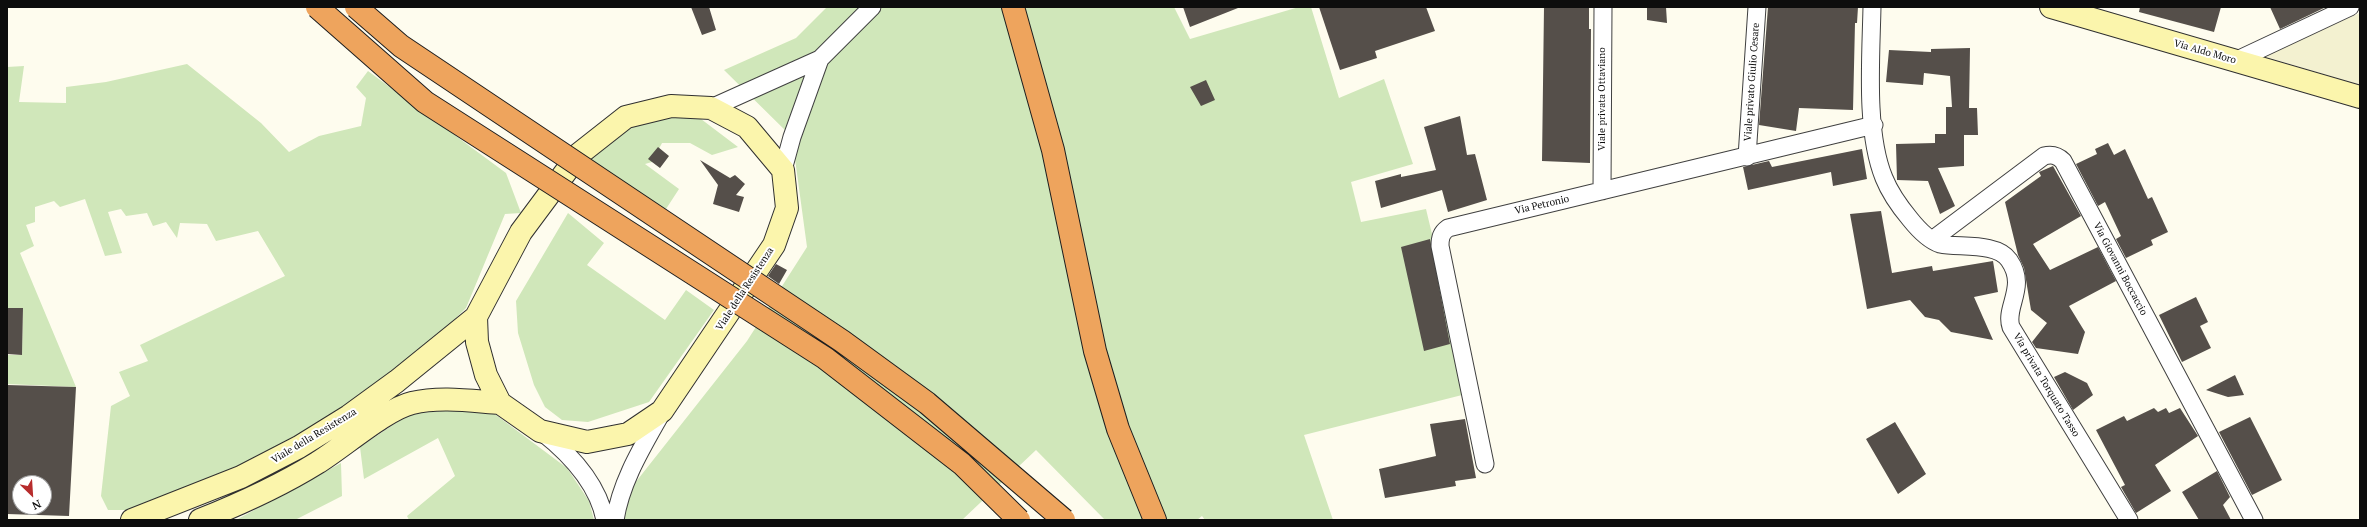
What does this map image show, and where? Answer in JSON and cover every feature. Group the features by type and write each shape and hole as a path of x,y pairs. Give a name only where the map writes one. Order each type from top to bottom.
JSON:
{"highway":[{"path":"317,7 425,102 825,358 962,464 1019,520"},
{"path":"356,7 401,46 842,341 927,403 1064,520"},
{"path":"1012,7 1042,104 1095,351 1118,429 1155,520"}],"street":[{"path":"711,108 820,59 872,7"},
{"name":"Viale privata Ottaviano","path":"1602,191 1603,7"},
{"name":"Viale privato Giulio Cesare","path":"1747,157 1758,7"},
{"path":"1872,7 1870,82 1880,167 1887,186 1908,216 1932,240"},
{"name":"Via Aldo Moro","path":"2051,7 2360,98"},
{"path":"2235,61 2350,7"},
{"path":"783,170 792,137 820,59"},
{"name":"Viale della Resistenza","path":"132,520 241,477 299,447 349,416 391,385 476,317 521,232 579,154 626,117 671,106 711,108 747,127 783,170 787,208 774,245 662,411 628,434 587,442 540,431 500,403 486,375 476,342 476,317"},
{"name":"Via Petronio","path":"1485,464 1440,246 1440,238 1448,228 1747,157 1874,125"},
{"name":"Via Giovanni Boccaccio","path":"1932,240 2044,156 2052,154 2059,157 2063,161 2254,520"},
{"name":"Via privata Torquato Tasso","path":"1932,240 1944,244 2001,252 2009,259 2015,273 2017,289 2009,320 2011,327 2129,520"},
{"path":"200,520 250,500 317,463 385,416 412,403 459,400 500,403"},
{"path":"615,520 626,482 638,455 662,411"},
{"path":"540,431 558,446 593,487 605,520"}],"shaded area":[{"path":"2360,13 2360,85 2263,56"}],"green space":[{"path":"827,7 1174,7 1190,39 1299,7 1311,7 1339,98 1384,79 1413,164 1351,182 1361,222 1426,209 1470,393 1304,435 1333,520 1205,520 1202,516 1197,520 1105,520 1036,450 962,520 617,520 620,502 747,341 807,247 792,137 724,70 796,38"},
{"path":"187,64 261,123 289,152 319,136 361,126 366,98 356,87 368,71 506,173 521,213 505,214 466,308 420,354 330,421 200,489 133,510 108,510 101,496 111,406 130,396 119,372 148,361 140,345 285,276 258,231 216,241 207,224 180,223 177,238 166,222 153,226 147,213 126,216 121,209 108,212 122,253 105,256 85,199 60,207 54,201 35,207 35,222 26,225 34,246 20,253 76,387 7,384 7,355 22,355 23,309 7,308 7,67 24,66 19,102 66,103 66,87 106,82"},
{"path":"659,116 701,119 738,147 712,155 690,143 662,143 652,162 645,164 679,189 666,209 587,160 617,133"},
{"path":"568,213 604,243 587,265 665,320 686,290 714,310 649,402 588,422 562,420 545,407 534,385 518,333 516,301"},
{"path":"452,410 492,412 567,468 589,501 594,520 409,520 407,516 455,476 438,438 364,479 360,447 409,414"},
{"path":"341,463 342,496 295,520 236,520"}],"building":[{"path":"691,7 709,7 716,30 702,35"},
{"path":"1183,7 1238,7 1238,8 1190,27"},
{"path":"1319,7 1426,7 1435,31 1375,51 1377,58 1340,70"},
{"path":"1544,7 1589,7 1589,29 1591,29 1590,163 1542,161"},
{"path":"1647,7 1666,7 1667,23 1647,20"},
{"path":"1768,7 1858,7 1857,23 1855,23 1853,110 1799,108 1796,131 1759,125"},
{"path":"2140,7 2221,7 2214,32 2139,12"},
{"path":"2270,7 2326,7 2280,29"},
{"path":"1970,48 1969,108 1977,108 1978,135 1964,135 1964,166 1938,168 1955,206 1940,214 1928,181 1897,180 1896,144 1935,143 1935,134 1946,134 1946,107 1952,107 1950,76 1924,73 1923,85 1886,82 1889,50 1931,52 1931,49"},
{"path":"1206,80 1215,100 1201,106 1190,87"},
{"path":"1460,116 1467,155 1475,154 1487,200 1448,212 1442,190 1381,208 1375,181 1401,174 1401,177 1436,170 1424,127"},
{"path":"2108,143 2114,155 2125,149 2148,199 2152,197 2168,232 2151,240 2153,245 2126,258 2116,239 2121,236 2105,202 2098,206 2076,164 2097,154 2095,149"},
{"path":"658,147 669,156 660,168 648,159"},
{"path":"1862,149 1867,179 1833,186 1831,172 1748,190 1743,167 1769,161 1772,167"},
{"path":"700,160 730,178 735,175 745,184 736,195 744,197 739,212 713,204 718,185"},
{"path":"2053,166 2081,216 2033,244 2050,270 2098,247 2116,281 2069,306 2085,332 2078,354 2036,348 2032,342 2047,323 2031,310 2024,268 2018,255 2005,202 2041,176 2039,172"},
{"path":"1881,211 1892,273 1932,266 1933,271 1993,261 1998,292 1974,297 1993,340 1951,332 1939,320 1925,317 1910,300 1867,309 1850,214"},
{"path":"1430,239 1450,344 1424,351 1401,247"},
{"path":"776,264 787,270 779,284 768,276"},
{"path":"2196,297 2208,322 2200,326 2211,348 2182,362 2159,315"},
{"path":"7,308 23,308 22,355 7,354"},
{"path":"2065,372 2087,383 2093,395 2073,410 2054,377"},
{"path":"2235,375 2244,395 2228,397 2206,390"},
{"path":"7,385 76,387 69,516 38,515 52,515 52,475 12,475 12,514 7,514"},
{"path":"2154,408 2158,412 2166,408 2169,413 2180,408 2198,436 2155,465 2171,491 2136,513 2121,487 2125,485 2096,430 2124,416 2127,421"},
{"path":"2250,417 2282,480 2252,495 2219,432"},
{"path":"1465,419 1476,478 1455,481 1456,486 1385,498 1379,469 1436,456 1430,424"},
{"path":"1895,422 1926,474 1898,494 1866,439"},
{"path":"2217,471 2230,497 2223,505 2231,520 2199,520 2182,492"}]}
